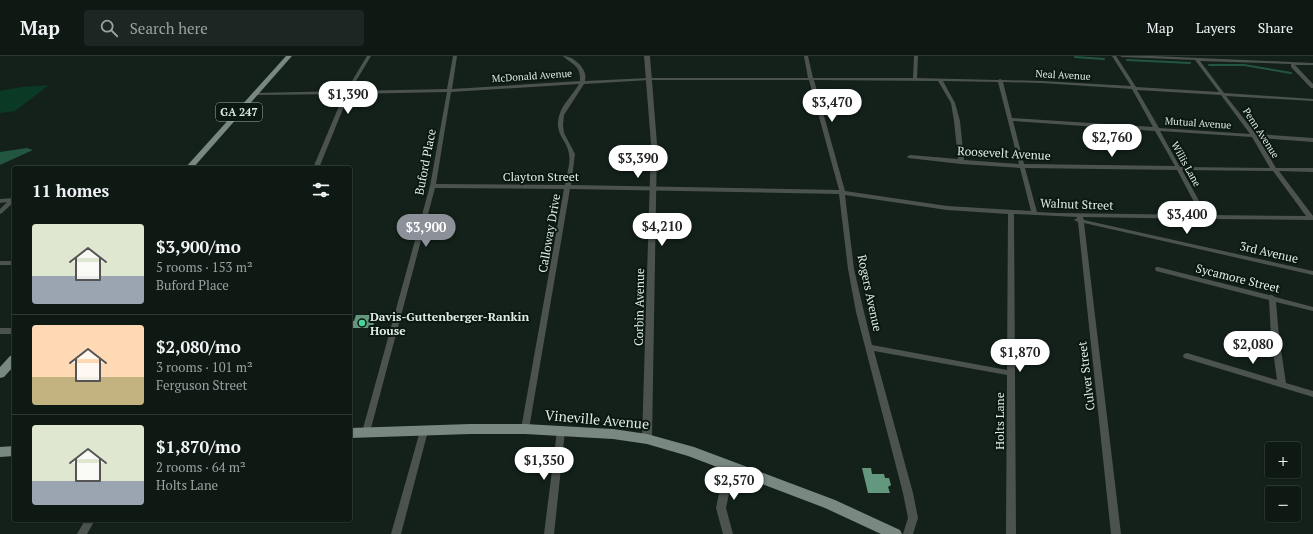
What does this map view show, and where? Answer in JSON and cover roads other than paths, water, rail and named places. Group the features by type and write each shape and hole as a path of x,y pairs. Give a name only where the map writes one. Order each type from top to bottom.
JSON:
{"main road":[{"name":"GA 247","path":"191,166 289,56"},
{"path":"0,374 12,361"},
{"name":"Vineville Avenue","path":"352,433 525,429 613,434 647,439 690,451 830,504 895,534"},
{"path":"0,452 12,451"}],"street":[{"path":"317,166 347,93 369,56"},
{"name":"Buford Place","path":"366,432 433,186 454,56"},
{"path":"565,56 581,69 583,82"},
{"name":"Corbin Avenue","path":"647,56 653,121 654,188 647,439"},
{"name":"Rogers Avenue","path":"806,56 842,192 851,269 908,494 912,518 908,534"},
{"path":"915,79 916,56"},
{"name":"Willis Lane","path":"1114,56 1134,88 1206,218"},
{"path":"1122,56 1313,64"},
{"name":"Penn Avenue","path":"1196,59 1254,136 1274,168 1312,218"},
{"path":"1293,64 1293,66 1313,87"},
{"name":"McDonald Avenue","path":"255,94 448,90 649,79 811,79"},
{"name":"Neal Avenue","path":"811,79 1000,80 1313,100"},
{"path":"939,79 953,103 957,121 961,162"},
{"path":"1000,80 1034,213"},
{"name":"Calloway Drive","path":"525,429 568,187 572,154 562,135 560,119 563,109 580,89 583,82"},
{"name":"Mutual Avenue","path":"1011,119 1313,140"},
{"name":"Roosevelt Avenue","path":"910,157 1022,166 1274,168 1313,170"},
{"name":"Clayton Street","path":"433,186 654,188 842,192"},
{"name":"Walnut Street","path":"842,192 947,208 1057,215"},
{"path":"0,201 12,200"},
{"path":"0,212 12,202"},
{"name":"Holts Lane","path":"1011,212 1011,534"},
{"name":"3rd Avenue","path":"1057,215 1080,218 1313,273"},
{"name":"Walnut Street","path":"1080,218 1312,218"},
{"name":"Culver Street","path":"1080,218 1116,534"},
{"path":"0,263 12,263"},
{"name":"Sycamore Street","path":"1158,269 1313,309"},
{"path":"1272,298 1275,337 1282,384"},
{"path":"0,331 12,331"},
{"path":"870,347 1010,373"},
{"path":"1187,356 1313,394"},
{"path":"396,534 424,431"},
{"path":"549,534 560,431"},
{"path":"728,534 721,508 726,484 732,467"},
{"path":"82,534 89,522"}],"waterway":[{"path":"1075,57 1104,59"},
{"path":"1127,60 1190,63"},
{"path":"1209,65 1244,65 1291,73"}],"place":[{"name":"Davis-Guttenberger-Rankin House","path":"362,323"}]}
